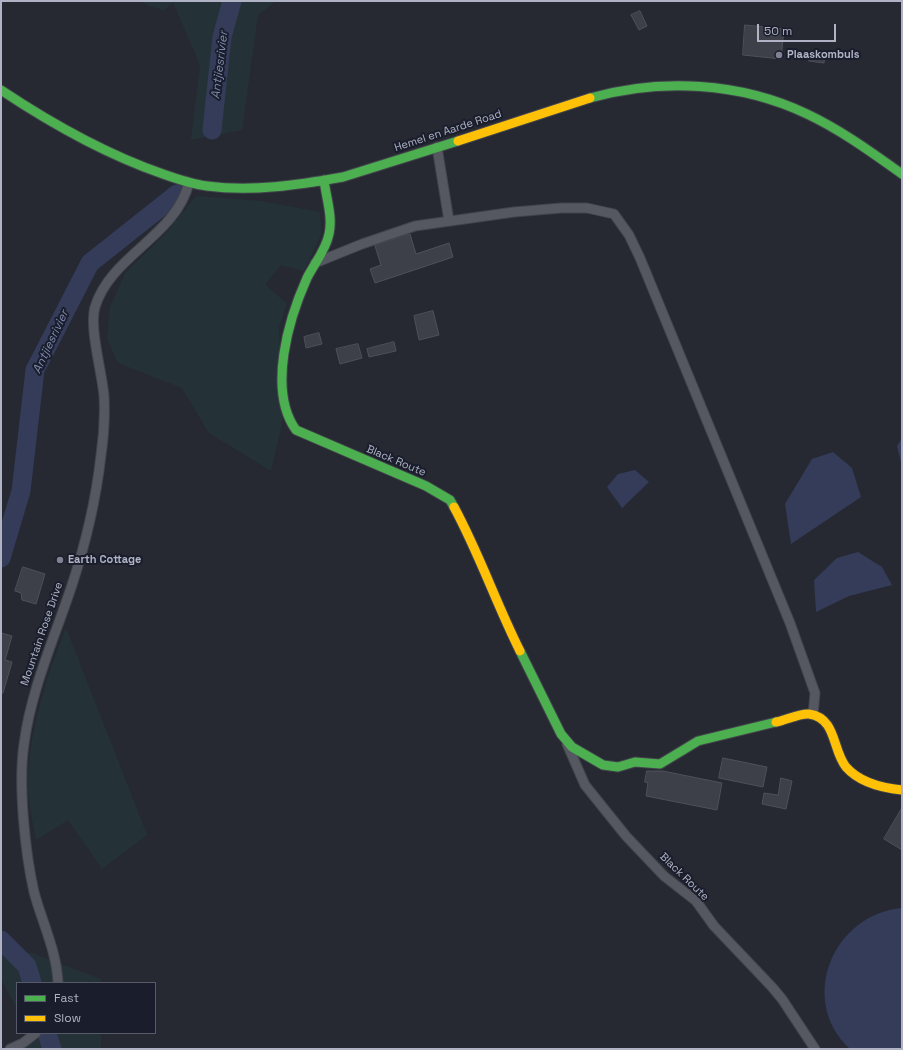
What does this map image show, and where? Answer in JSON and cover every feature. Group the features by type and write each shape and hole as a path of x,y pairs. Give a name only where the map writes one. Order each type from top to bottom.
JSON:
{"street":[{"name":"Hemel en Aarde Road","path":"1,90 65,132 131,163 189,183 260,188 324,180 376,167 605,94 645,87 686,86 748,94 792,107 838,131 902,174"},
{"path":"437,147 449,221"},
{"name":"Black Route","path":"324,180 329,223 328,237 296,304 289,328 284,364 284,396 289,422 296,430 426,486 450,500 465,528 504,619 573,756 585,785 626,836 664,876 696,901 714,926 772,987 782,999 815,1049"},
{"name":"Mountain Rose Drive","path":"58,982 55,959 34,892 30,869 24,821 24,744 36,688 72,586 100,465 104,432 104,396 93,322 95,308 102,290 115,274 153,238 178,210 185,197 189,183"},
{"path":"315,263 362,244 415,226 514,212 561,208 587,208 614,214 629,235 640,258 790,623 815,693 813,716 820,717 827,722 833,732 841,759 851,771 865,780 884,788 902,790"},
{"name":"Black Route","path":"561,734 572,747 603,765 618,767 635,762 660,764 698,741 808,714 813,716"},
{"path":"10,1049 23,1043 35,1034"}],"shaded area":[{"path":"141,1 276,1 258,15 242,130 191,140 200,65 173,2 164,10 149,6"},
{"path":"196,196 260,201 320,212 321,235 304,271 281,265 265,284 287,304 279,327 282,423 271,471 209,433 182,388 118,363 107,339 110,307 126,272 163,236"},
{"path":"66,628 147,835 102,869 68,820 36,840 30,810 28,779 32,740 46,683"},
{"path":"1,950 32,953 101,979 101,982 16,982 16,1007 1,979"},
{"path":"29,1034 101,1034 101,1049 10,1049"}],"water":[{"path":"902,438 902,466 897,446"},
{"path":"833,452 852,468 861,497 791,544 785,504 812,459"},
{"path":"635,470 649,482 622,508 607,487 618,474"},
{"path":"858,552 882,567 892,585 849,596 816,612 814,580 837,558"},
{"path":"902,908 902,1049 850,1049 834,1029 826,1007 825,984 830,962 841,942 857,926 878,914"}],"building":[{"path":"640,11 647,26 639,30 631,15"},
{"path":"745,25 784,29 781,59 743,55"},
{"path":"810,51 825,53 824,63 809,61"},
{"path":"410,234 416,254 449,243 453,257 375,283 370,269 381,265 375,246"},
{"path":"433,311 439,335 419,340 414,316"},
{"path":"319,333 322,344 306,348 304,337"},
{"path":"394,342 396,351 369,357 367,349"},
{"path":"358,344 362,358 340,364 336,349"},
{"path":"23,567 45,574 36,604 22,600 21,593 15,591"},
{"path":"1,633 12,636 5,660 12,662 3,693 1,693"},
{"path":"723,758 767,767 763,787 719,778"},
{"path":"647,771 663,771 722,783 717,810 646,796 648,783 645,782"},
{"path":"781,778 792,781 786,809 762,804 764,793 778,795"},
{"path":"902,808 902,850 884,839"}],"waterway":[{"name":"Antjiesrivier","path":"212,130 222,37 232,1"},
{"name":"Antjiesrivier","path":"1,558 21,491 35,370 90,263 177,194"},
{"name":"Antjiesrivier","path":"1,940 27,966 32,982"},
{"name":"Antjiesrivier","path":"47,1034 52,1049"}],"traffic: fast":[{"path":"590,98 644,88 672,86 700,86 755,95 781,103 820,120 856,142 902,174"},
{"path":"1,90 59,126 120,157 190,183 224,188 275,187 343,177 458,141"},
{"path":"324,180 330,214 329,234 320,257 307,278 300,294 288,333 282,375 283,395 287,414 296,430 426,486 450,500 454,507"},
{"path":"520,651 561,734 572,747 603,765 618,767 635,762 660,764 698,741 776,722"}],"traffic: slow":[{"path":"458,141 590,98"},
{"path":"454,507 520,651"},
{"path":"776,722 805,714 818,717 825,722 829,728 838,752 846,767 858,777 872,784 902,790"}],"place":[{"name":"Plaaskombuis","path":"779,55"},
{"name":"Earth Cottage","path":"60,560"}]}
